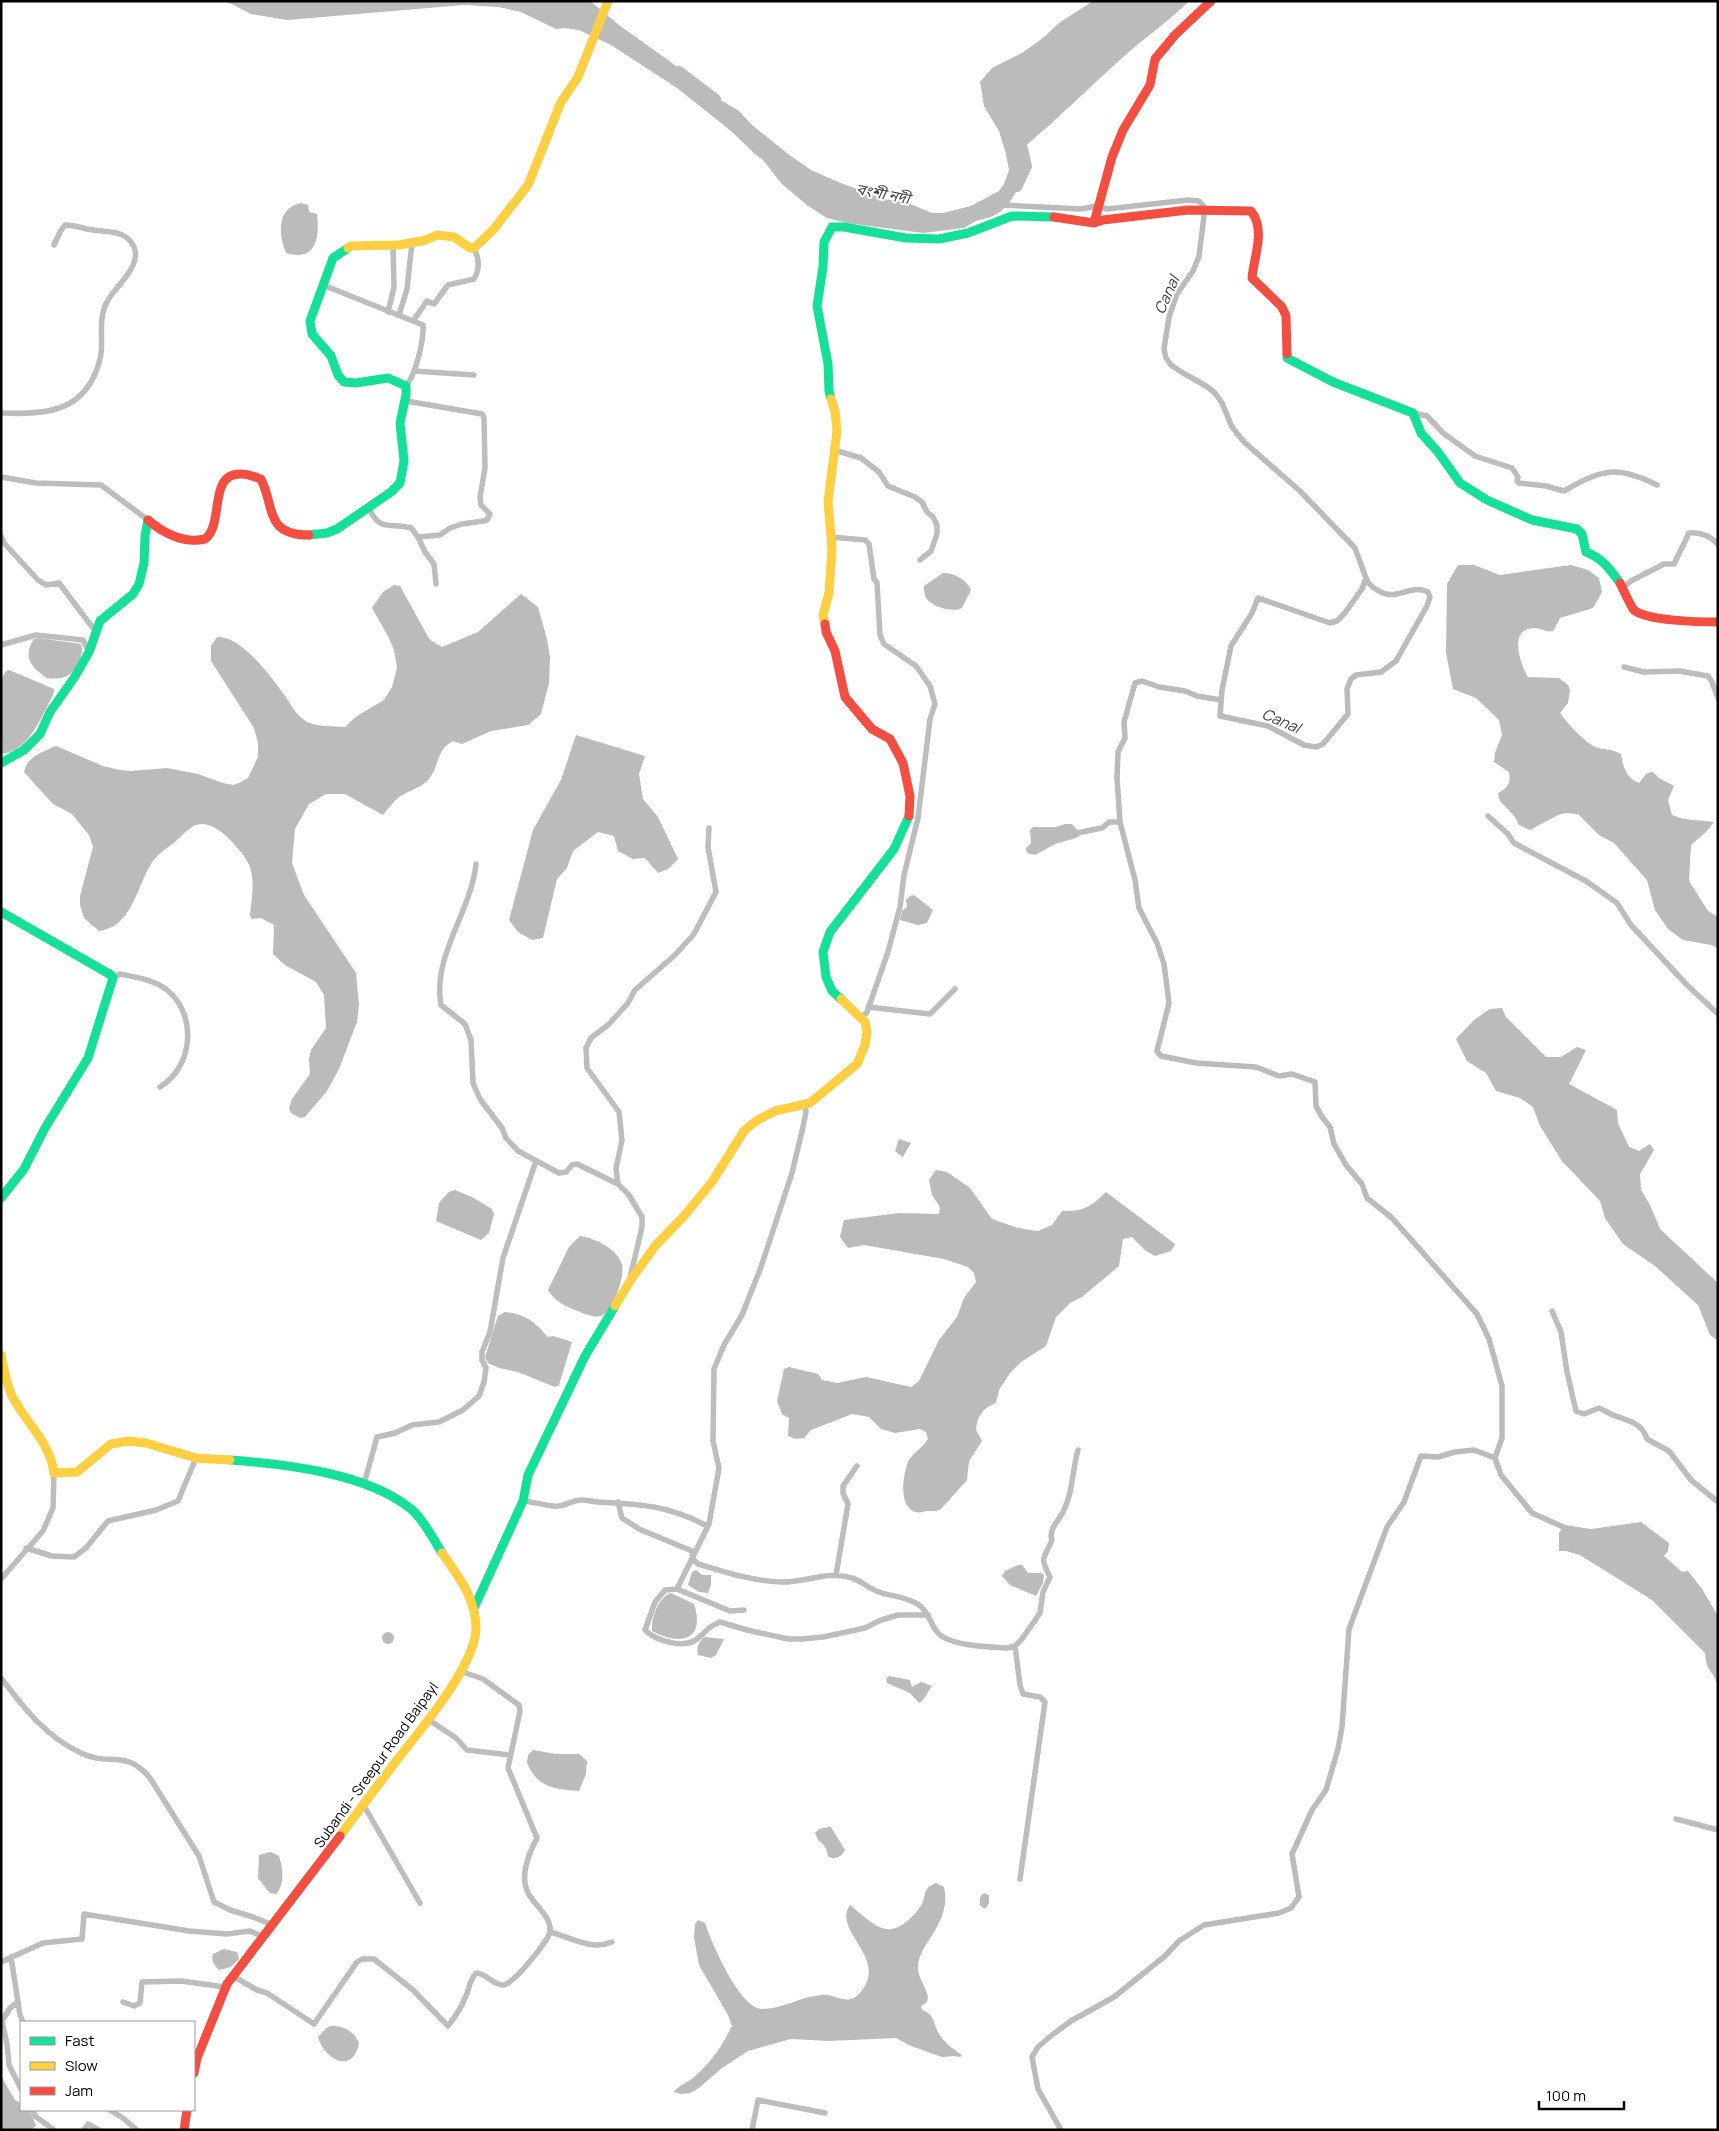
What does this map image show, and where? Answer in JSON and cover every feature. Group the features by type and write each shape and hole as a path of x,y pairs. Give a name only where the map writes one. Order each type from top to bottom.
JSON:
{"street":[{"path":"474,248 493,230 528,185 561,102 578,77 608,1"},
{"path":"1094,224 1112,157 1139,100 1147,90 1156,59 1175,35 1211,1"},
{"path":"474,1608 523,1501 528,1476 585,1356 628,1285 656,1246 712,1182 744,1131 756,1121 775,1111 816,1099 857,1064 866,1045 867,1032 865,1022 832,990 825,970 823,952 830,932 894,849 910,815 910,796 903,763 890,739 872,729 845,697 836,652 826,632 823,615 829,593 832,549 828,502 837,431 835,411 829,391 828,364 817,306 824,267 824,242 832,227 844,227 906,238 939,239 968,233 1012,216 1061,217 1094,224 1103,220 1188,210 1251,211 1258,220 1258,237 1252,278 1282,307 1286,316 1287,358 1333,382 1413,413 1426,416 1443,433 1475,456 1512,468 1518,477 1517,481 1519,483 1546,486 1564,491 1595,474 1617,471 1635,475 1657,485"},
{"path":"1,414 23,415 44,412 61,407 78,398 91,382 100,358 103,312 110,297 131,269 136,253 129,238 124,234 71,225 65,225 54,245"},
{"path":"1,477 36,483 101,486 148,520 161,533 168,536 199,540 209,536 213,525 218,495 225,480 235,474 246,473 261,479 269,499 270,510 275,523 288,531 304,536 316,536 330,533 349,524 398,486 403,475 404,465 400,439 400,420 408,392 406,386 390,378 375,378 354,383 345,382 340,378 332,358 314,339 310,330 310,322 333,258 351,246 412,243 437,235 454,237 470,248 474,248"},
{"path":"399,315 407,289 412,243"},
{"path":"388,312 394,288 393,245"},
{"path":"413,321 427,301 434,304 448,285 474,279 479,270 477,254 474,248"},
{"path":"323,286 423,325 414,371 406,386"},
{"path":"414,371 474,375"},
{"path":"406,401 482,414 484,417 485,468 480,497 481,505 490,516 483,522 462,524 450,528 440,535 418,537"},
{"path":"1413,413 1421,432 1460,483 1487,500 1532,520 1577,529 1582,534 1586,552 1597,556 1609,567 1628,596 1632,608 1641,615 1697,622 1718,622"},
{"path":"834,450 861,458 879,472 888,486 915,497 922,502 927,512 938,524 937,534 931,551 920,560"},
{"path":"369,508 374,519 381,524 411,528 434,564 436,584"},
{"path":"1,763 24,750 40,734 61,694 74,678 88,652 100,621 133,594 139,584 144,563 145,536 148,520"},
{"path":"1622,589 1631,581 1664,564 1674,564 1689,533 1695,532 1708,536 1718,544"},
{"path":"1,536 4,543 38,580 46,585 59,583 96,632"},
{"path":"831,537 865,540 869,544 874,579 878,583 880,635 884,644 916,666 930,686 936,704 930,719 918,818 904,875 900,907 888,952 868,1007 861,1018"},
{"path":"1,645 36,635 52,636 83,640 88,652"},
{"path":"1624,667 1644,672 1679,671 1708,676 1718,698"},
{"path":"1488,816 1508,834 1514,843 1586,881 1617,903 1648,944 1718,1014"},
{"path":"618,1184 616,1168 622,1140 619,1112 587,1068 586,1048 591,1038 628,1003 636,990 675,955 694,934 716,892 708,847 709,828"},
{"path":"476,864 474,880 448,947 438,993 440,1005 465,1024 471,1040 473,1084 480,1099 502,1128 506,1138 518,1150 559,1173 566,1172 572,1165 577,1164 618,1184 629,1195 642,1217 642,1227 628,1285"},
{"path":"1,912 111,975 113,978"},
{"path":"1,1198 24,1169 88,1058 113,978 120,974 135,977 166,989 178,1000 186,1020 188,1040 180,1069 171,1080 160,1087"},
{"path":"868,1007 930,1014 955,990"},
{"path":"677,1589 709,1524 719,1468 714,1441 714,1369 724,1345 742,1315 761,1267 792,1173 804,1120 804,1104"},
{"path":"364,1484 377,1437 395,1433 412,1425 439,1422 463,1410 479,1396 486,1368 482,1360 482,1352 490,1332 503,1258 536,1161"},
{"path":"1552,1311 1561,1332 1567,1372 1576,1411 1584,1414 1599,1408 1633,1422 1644,1430 1647,1439 1669,1451 1691,1480 1718,1502"},
{"path":"1,1355 3,1374 14,1399 50,1452 54,1473 52,1508 43,1531 26,1548 1,1579"},
{"name":"Subandi - Sreepur Road Baipayl","path":"54,1473 77,1472 111,1444 129,1441 146,1443 196,1458 275,1463 340,1476 364,1484 393,1498 410,1509 419,1518 465,1588 474,1608 476,1629 473,1648 443,1701 363,1804 322,1862 233,1976 226,1987 197,2058 195,2068"},
{"path":"618,1502 622,1518 639,1529 692,1551 698,1564 766,1581 792,1582 836,1575 853,1578 880,1593 906,1598 918,1604 928,1615 942,1637 952,1641 1007,1648 1015,1646 1022,1639 1042,1608 1043,1592 1050,1577 1042,1562 1044,1552 1052,1540 1050,1536 1064,1510 1073,1483 1073,1470 1078,1450"},
{"path":"26,1548 52,1556 74,1557 86,1548 108,1521 156,1510 178,1501 196,1458"},
{"path":"836,1575 848,1504 842,1493 843,1486 857,1466"},
{"path":"523,1501 554,1506 563,1506 582,1500 656,1506 680,1513 705,1525 709,1524"},
{"path":"744,1610 730,1610 677,1589 665,1590 655,1602 644,1630 658,1639 688,1644 698,1639 706,1630 720,1622 788,1638 823,1638 865,1628 881,1620 898,1615 928,1615"},
{"path":"1015,1646 1023,1694 1040,1697 1045,1702 1020,1879"},
{"path":"233,1976 257,1990 267,1993 314,2024 357,1962 362,1959 374,1959 413,1990 448,2026 457,2015 467,1996 467,1987 476,1973 481,1973 503,1985 508,1984 544,1943 550,1932 549,1924 529,1895 526,1886 529,1854 537,1838 508,1768 520,1711 519,1705 483,1679 460,1671"},
{"path":"1,1678 46,1732 80,1753 94,1758 118,1759 137,1765 142,1769 150,1778 199,1856 214,1902 230,1910 253,1916 273,1925"},
{"path":"429,1720 456,1738 467,1750 510,1755"},
{"path":"363,1804 420,1903"},
{"path":"1676,1819 1718,1830"},
{"path":"1,1962 44,1943 82,1938 84,1914 189,1931 228,1934 250,1931 264,1937"},
{"path":"550,1932 582,1943 604,1945 612,1942"},
{"path":"11,1957 18,2002 24,2021"},
{"path":"123,2002 134,2006 140,2003 142,1982 181,1981 226,1987"},
{"path":"18,2002 10,2008 2,2021 8,2044 9,2065 20,2087"},
{"path":"752,2130 758,2100 825,2113"},
{"path":"32,2111 35,2116 54,2130"},
{"path":"112,2111 137,2130"},
{"path":"184,2130 187,2111"},
{"path":"84,2130 88,2124 99,2130"}],"shaded area":[{"path":"226,1 590,1 619,25 672,63 702,89 739,111 752,125 811,170 884,199 908,203 932,213 943,213 971,206 999,191 1004,184 1009,170 999,131 984,106 980,82 992,68 1022,53 1043,38 1059,23 1093,1 1189,1 1122,58 1022,149 1024,157 1022,176 1018,189 1009,203 1000,212 991,217 976,221 964,228 923,233 847,223 827,218 808,206 782,184 763,160 731,131 677,88 611,45 579,30 556,29 521,12 498,7 464,5 287,20 251,14"},
{"path":"301,203 308,205 309,212 317,214 318,231 314,246 310,251 296,255 286,253 281,230 287,210"},
{"path":"1458,565 1474,565 1500,575 1571,565 1588,570 1599,578 1602,592 1593,608 1560,618 1553,631 1534,628 1526,630 1521,634 1518,648 1522,664 1528,677 1559,678 1568,685 1570,690 1568,703 1560,713 1588,743 1598,748 1612,750 1621,754 1624,768 1631,778 1639,783 1647,773 1653,772 1659,778 1674,786 1668,800 1672,815 1689,820 1714,822 1691,845 1689,881 1708,911 1718,917 1718,948 1683,940 1668,929 1655,910 1647,880 1614,843 1599,835 1578,814 1565,813 1558,815 1530,830 1519,825 1515,817 1500,801 1498,793 1508,785 1510,776 1509,772 1494,762 1495,753 1502,735 1499,720 1476,698 1453,689 1446,653 1447,584"},
{"path":"943,573 959,577 971,590 962,608 953,610 943,608 933,604 926,598 924,586"},
{"path":"394,585 400,586 430,640 442,647 478,632 521,594 538,607 550,657 549,683 541,714 528,725 491,731 462,744 453,741 448,744 441,752 434,771 428,780 421,786 399,797 383,815 345,794 326,794 309,804 295,829 292,863 304,895 356,973 359,1005 357,1022 339,1069 327,1091 305,1117 300,1118 291,1113 289,1108 292,1099 310,1074 309,1059 311,1050 326,1028 324,995 316,982 285,965 273,954 274,925 261,918 252,919 250,915 252,877 251,870 244,856 228,838 214,827 199,824 192,827 152,862 132,904 119,922 110,928 99,931 84,918 80,905 80,896 93,847 89,835 72,814 53,804 24,772 32,758 56,746 103,766 120,770 167,768 198,774 233,785 241,782 248,778 258,757 258,743 254,728 211,661 211,646 217,637 235,642 254,657 296,712 307,722 316,725 345,727 357,716 384,700 392,687 397,668 394,650 372,608 383,592"},
{"path":"39,638 81,644 81,657 70,674 55,679 47,678 33,666 29,656 30,645 34,639"},
{"path":"9,670 54,689 54,691 52,698 29,737 17,748 1,754 1,680 6,671"},
{"path":"576,735 645,756 639,774 643,799 658,817 678,859 668,869 658,873 645,858 633,859 618,851 614,836 598,832 573,851 567,868 557,879 543,938 532,940 518,932 509,920 533,830 561,780"},
{"path":"1072,824 1078,831 1083,833 1076,838 1055,844 1035,855 1027,853 1026,848 1031,843 1030,830 1033,827 1056,827"},
{"path":"914,895 933,910 927,923 918,925 900,920 902,911 907,907 906,900"},
{"path":"1502,1008 1506,1017 1546,1057 1561,1057 1577,1047 1586,1050 1569,1084 1617,1110 1618,1123 1629,1147 1639,1151 1650,1144 1654,1150 1640,1174 1641,1190 1650,1205 1660,1229 1718,1283 1718,1341 1710,1335 1698,1305 1655,1266 1623,1244 1605,1218 1600,1201 1562,1161 1540,1126 1533,1107 1520,1098 1496,1091 1486,1073 1467,1061 1456,1039 1474,1020 1490,1009"},
{"path":"899,1139 911,1143 903,1157 895,1151"},
{"path":"936,1170 947,1172 970,1188 992,1219 1018,1228 1038,1231 1052,1225 1062,1211 1087,1207 1106,1192 1175,1244 1171,1251 1155,1256 1146,1251 1132,1237 1123,1239 1119,1266 1082,1297 1070,1303 1056,1317 1046,1346 1021,1362 1010,1373 999,1390 996,1403 982,1413 976,1430 982,1441 969,1461 967,1480 941,1509 915,1512 906,1503 903,1490 904,1482 908,1462 928,1439 926,1432 920,1429 895,1433 881,1429 869,1417 852,1414 811,1430 804,1438 796,1439 788,1436 789,1418 782,1414 777,1401 784,1369 789,1367 818,1374 822,1380 837,1383 866,1377 911,1387 919,1381 939,1340 957,1317 964,1298 976,1282 974,1273 968,1267 944,1259 864,1245 848,1248 840,1237 844,1220 899,1213 939,1214 940,1207 932,1195 929,1180"},
{"path":"455,1190 472,1197 492,1209 494,1214 489,1233 481,1240 436,1221 439,1203 449,1192"},
{"path":"580,1236 592,1239 611,1249 620,1259 622,1265 622,1277 617,1294 610,1308 601,1316 588,1315 567,1306 556,1300 548,1290 569,1247"},
{"path":"505,1312 518,1314 526,1318 548,1337 553,1336 572,1342 559,1385 555,1387 518,1372 499,1368 488,1363 485,1357 498,1316"},
{"path":"1641,1522 1669,1543 1668,1551 1664,1556 1682,1572 1688,1571 1702,1589 1718,1616 1718,1685 1708,1668 1705,1653 1652,1600 1580,1555 1559,1551 1559,1533 1565,1525 1591,1529"},
{"path":"1022,1565 1028,1573 1041,1573 1044,1575 1043,1583 1036,1596 1010,1585 1002,1576 1005,1571"},
{"path":"696,1570 702,1575 711,1575 711,1585 708,1593 699,1592 688,1585 692,1572"},
{"path":"671,1593 694,1604 697,1616 696,1626 693,1633 688,1637 681,1639 672,1638 652,1631 656,1609 662,1599"},
{"path":"386,1632 390,1632 394,1638 390,1644 386,1644 382,1640 382,1636"},
{"path":"705,1637 724,1639 716,1655 711,1658 698,1655 698,1645"},
{"path":"889,1676 910,1680 912,1687 921,1682 932,1686 919,1703 910,1693 887,1683 886,1679"},
{"path":"533,1750 556,1754 579,1754 587,1761 586,1774 579,1791 554,1788 536,1778 527,1763 528,1755"},
{"path":"831,1827 845,1850 836,1858 828,1856 825,1847 818,1840 815,1833 819,1829"},
{"path":"271,1852 279,1856 282,1871 281,1886 276,1894 270,1893 258,1878 259,1855"},
{"path":"936,1883 944,1887 945,1900 939,1922 919,1959 918,1972 928,1997 927,2002 921,2006 922,2010 933,2019 943,2039 962,2055 960,2057 942,2057 911,2046 896,2038 829,2041 791,2039 748,2051 690,2093 681,2094 674,2092 693,2078 711,2060 732,2026 728,2015 699,1965 694,1937 695,1924 698,1920 705,1923 720,1959 736,1987 753,2006 762,2009 770,2008 822,1995 848,2000 858,1995 868,1977 868,1965 848,1924 846,1914 850,1905 870,1922 877,1926 891,1929 898,1927 913,1916 922,1904 927,1889"},
{"path":"984,1893 989,1895 989,1903 986,1908 980,1905 980,1897"},
{"path":"224,1949 237,1952 239,1959 231,1967 219,1970 213,1963 213,1954"},
{"path":"331,2026 344,2028 357,2039 359,2043 356,2053 351,2059 339,2061 332,2057 322,2045 318,2037 326,2028"},
{"path":"1,2076 15,2100 20,2102 20,2111 29,2111 36,2125 32,2130 1,2130"}],"waterway":[{"name":"বংশী নদী","path":"679,71 716,99"},
{"name":"বংশী নদী","path":"1017,187 1027,166 1020,137"},
{"name":"Canal","path":"1002,205 1081,209 1097,206 1107,209 1188,200 1199,201 1205,208 1199,256 1193,271 1177,294 1169,317 1164,349 1166,358 1171,365 1215,393 1222,403 1232,427 1244,442 1300,491 1355,548 1366,578 1362,589 1337,621 1330,623 1258,598 1252,613 1231,646 1222,690 1220,716 1268,726 1304,745 1316,747 1323,744 1348,714 1347,689 1351,679 1356,675 1381,672 1396,661 1427,606 1430,597 1428,592 1421,590 1391,595 1384,593 1372,586 1366,578"},
{"path":"1221,700 1159,687 1142,681 1135,683 1124,722 1125,738 1118,752 1117,778 1120,822 1135,880 1139,908 1157,943 1164,964 1169,1003 1157,1051 1161,1056 1196,1063 1256,1067 1279,1076 1292,1074 1315,1082 1316,1106 1330,1127 1334,1144 1346,1165 1362,1184 1367,1198 1392,1218 1477,1314 1489,1339 1502,1386 1502,1438 1495,1458 1501,1475 1532,1513 1570,1530"},
{"path":"1077,833 1102,828 1109,822 1120,822"},
{"path":"1061,2130 1038,2089 1032,2057 1038,2047 1071,2021 1114,1997 1165,1956 1179,1941 1204,1925 1279,1913 1291,1908 1299,1897 1292,1854 1312,1810 1326,1790 1338,1749 1342,1727 1349,1629 1387,1527 1404,1502 1421,1456 1438,1457 1455,1452 1474,1450 1495,1458"}],"traffic: fast":[{"path":"831,399 828,364 817,306 823,267 824,242 832,227 844,227 906,238 939,239 968,233 1012,216 1054,217"},
{"path":"309,535 327,533 337,529 391,492 400,483 404,461 400,423 406,386 388,378 356,383 344,382 338,375 331,356 312,334 310,321 333,258 348,248"},
{"path":"1287,354 1287,358 1333,382 1413,413 1421,433 1438,452 1460,483 1487,500 1532,520 1577,529 1582,534 1586,552 1601,561 1620,583"},
{"path":"1,763 24,750 40,734 50,712 74,678 89,652 100,621 133,594 139,584 144,563 145,536 148,520"},
{"path":"841,999 832,991 826,977 823,952 830,932 894,849 909,816"},
{"path":"1,912 111,975 113,978 88,1058 45,1128 24,1169 1,1198"},
{"path":"474,1608 523,1501 528,1475 585,1356 615,1306"},
{"path":"230,1460 300,1468 349,1479 372,1487 393,1497 416,1513 442,1553"}],"traffic: slow":[{"path":"348,248 351,246 399,245 426,240 437,235 454,237 470,248 474,248 493,230 528,185 561,102 578,77 608,1"},
{"path":"825,624 823,615 829,593 832,549 828,502 837,431 835,411 831,399"},
{"path":"615,1306 632,1278 656,1245 684,1216 712,1182 744,1131 756,1121 775,1111 810,1103 857,1064 865,1045 867,1032 865,1022 841,999"},
{"path":"1,1355 12,1396 43,1442 52,1462 54,1473 77,1472 111,1444 129,1441 146,1443 196,1458 230,1460"},
{"path":"340,1836 445,1697 467,1660 474,1643 476,1628 473,1607 465,1588 442,1553"}],"traffic: jam":[{"path":"1094,223 1112,157 1123,130 1150,85 1155,59 1175,35 1211,1"},
{"path":"1054,217 1094,223 1103,220 1188,210 1251,211 1258,226 1258,243 1252,278 1282,307 1286,316 1287,354"},
{"path":"148,520 167,533 182,539 205,539 211,532 220,490 224,481 231,476 244,474 261,479 278,525 295,534 309,535"},
{"path":"1620,583 1634,610 1641,614 1662,619 1718,622"},
{"path":"825,624 826,632 835,651 845,697 872,729 890,739 903,763 910,796 909,816"},
{"path":"195,2068 197,2058 227,1984 340,1836"},
{"path":"184,2130 187,2111"}]}
